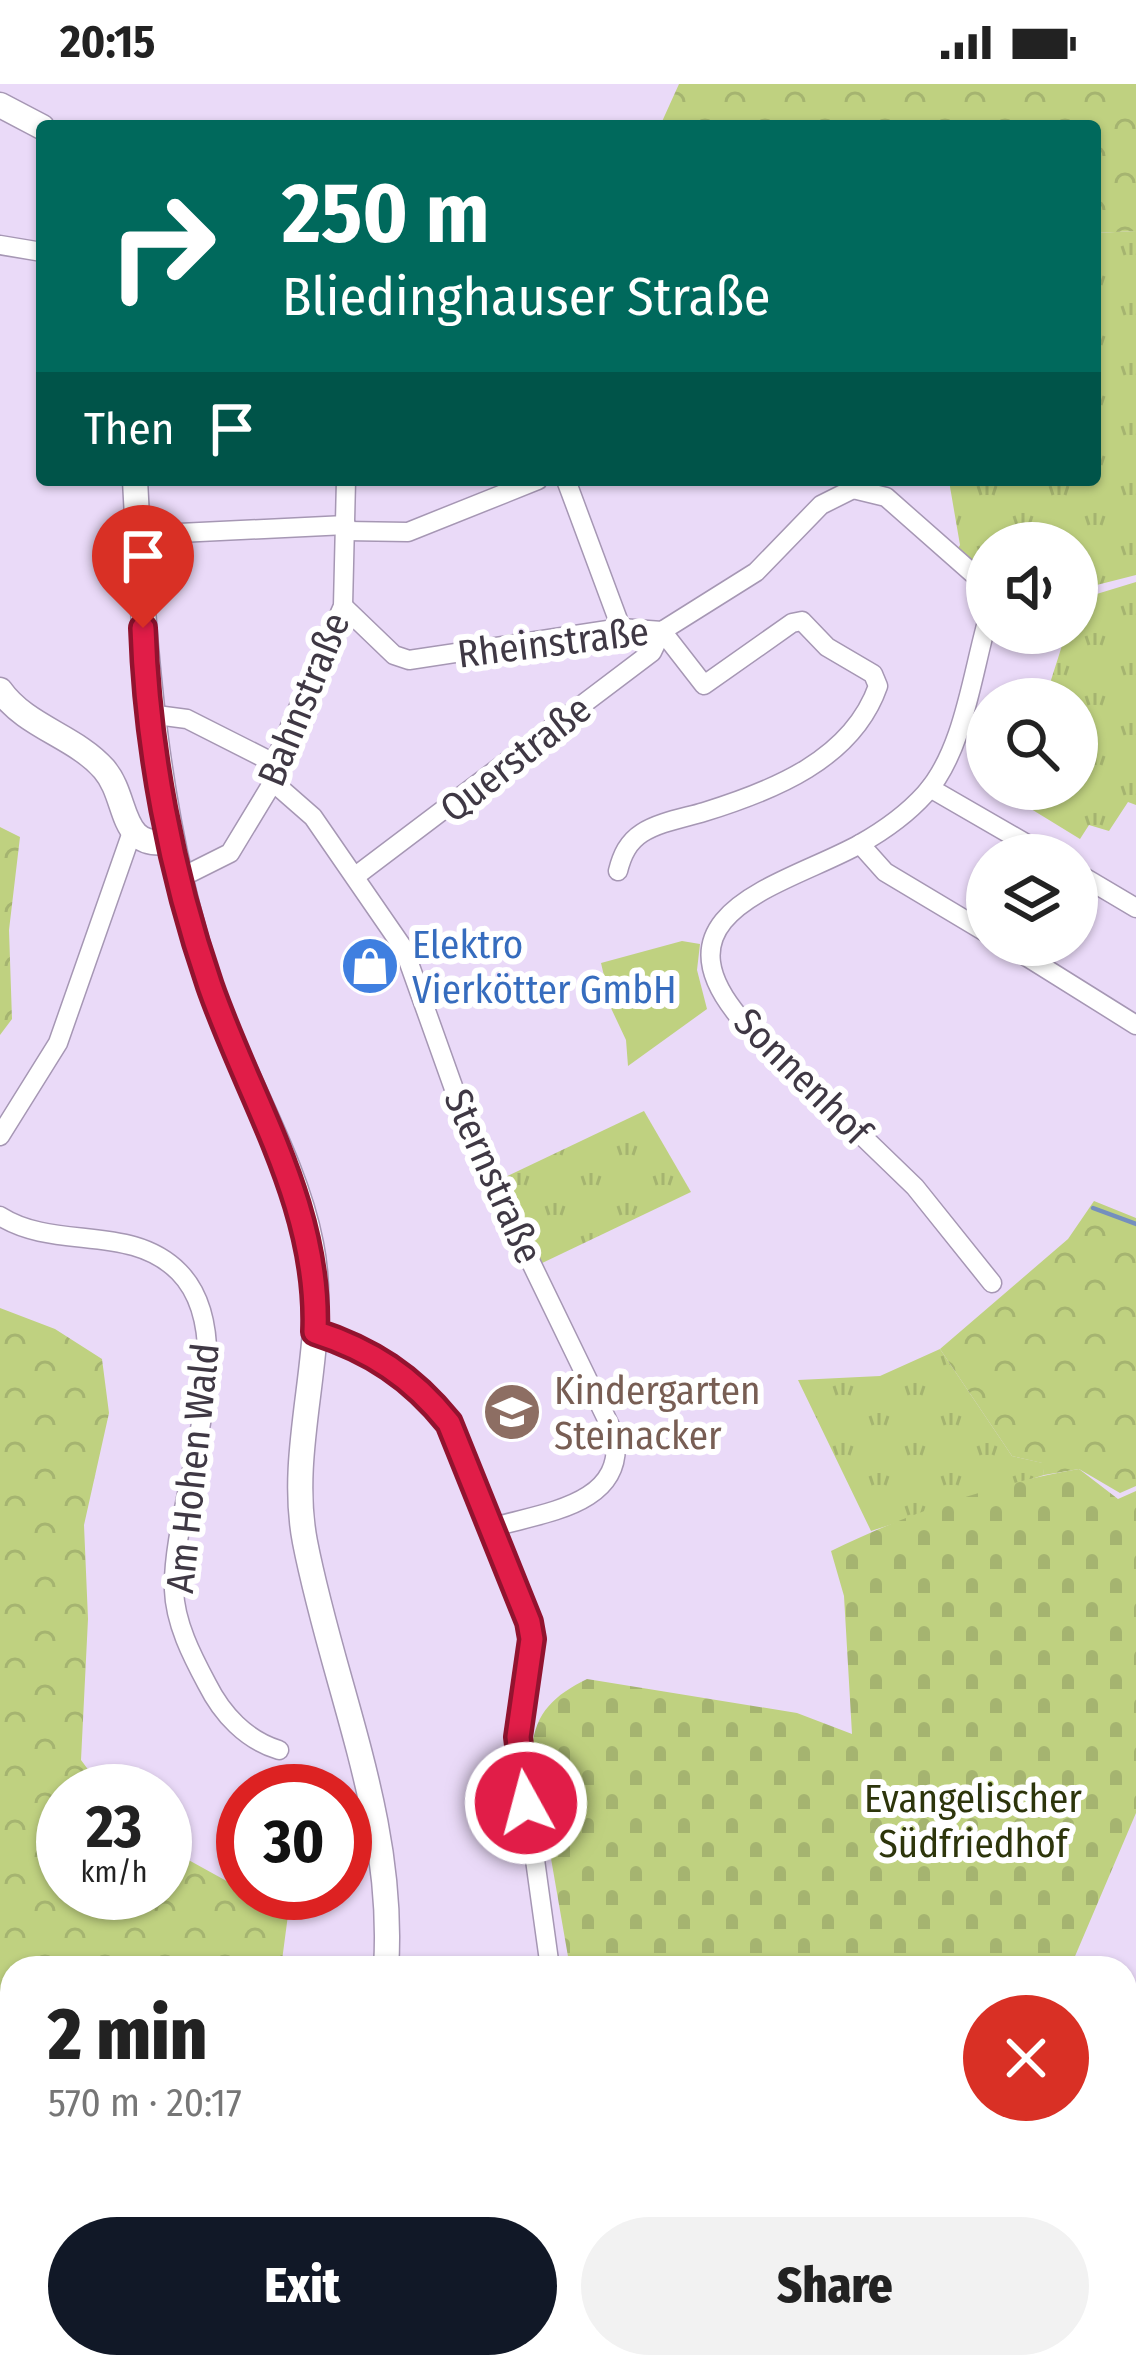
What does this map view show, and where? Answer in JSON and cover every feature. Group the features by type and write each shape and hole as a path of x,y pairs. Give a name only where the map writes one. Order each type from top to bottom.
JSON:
{"main road":[{"path":"0,105 36,124"},
{"path":"135,486 149,714 180,878 210,985 310,1237 315,1332 301,1483 304,1535 378,1820 389,1901 387,1956"},
{"path":"0,690 30,719 107,772 132,832 157,844 172,841"}],"street":[{"path":"0,245 36,251"},
{"name":"Bahnstraße","path":"180,878 230,854 274,772 344,606 346,486"},
{"path":"138,535 346,528 408,532 523,486"},
{"path":"568,486 621,628"},
{"name":"Rheinstraße","path":"344,606 394,655 409,660 621,628 662,631 756,572 821,505 853,489 886,497 966,567"},
{"path":"618,871 629,844 649,829 759,794 825,757 861,718 878,686 873,674 827,647 802,621 704,685 662,631"},
{"name":"Querstraße","path":"357,874 652,652 662,631"},
{"name":"Sonnenhof","path":"978,654 954,735 930,788 860,844 732,909 713,938 715,977 740,1018 915,1186 992,1283"},
{"name":"Sternstraße","path":"149,714 187,719 274,772 357,874 420,984 474,1145 615,1436 615,1469 596,1493 494,1527"},
{"path":"930,788 1010,834"},
{"path":"0,1136 58,1043 132,832"},
{"path":"860,844 885,872 966,920"},
{"path":"1098,885 1136,908"},
{"path":"1042,966 1136,1025"},
{"name":"Am Hohen Wald","path":"0,1216 44,1235 139,1246 180,1273 199,1301 208,1349 174,1599 215,1701 234,1723 279,1750"},
{"path":"315,1332 379,1357 429,1398 449,1423 494,1527 532,1639 518,1737 548,1956"}],"green space":[{"path":"679,84 1136,84 1136,231 1101,233 1101,120 663,120"},
{"path":"1136,231 1136,575 1098,585 1098,522 966,522 966,557 957,550 950,486 1101,486 1101,233"},
{"path":"1136,582 1136,805 1128,802 1109,831 1089,825 1083,834 1072,834 1033,810 1098,810 1098,678 1052,678 1059,654 1098,654 1098,594"},
{"path":"0,827 20,837 9,930 12,1019 0,1035"},
{"path":"682,941 700,944 697,970 707,1009 628,1066 626,1040 610,1006 624,987 605,980 601,963"},
{"path":"644,1111 691,1192 538,1265 499,1180"},
{"path":"1094,1201 1136,1218 1136,1486 1120,1493 1079,1469 1044,1475 1042,1463 1012,1456 940,1349 1068,1239"},
{"path":"0,1308 55,1329 102,1359 109,1413 84,1525 88,1619 84,1764 36,1764 36,1920 192,1920 192,1862 216,1875 216,1920 287,1920 283,1956 0,1956"},
{"path":"940,1349 1012,1456 1043,1463 1044,1475 871,1531 798,1380 880,1376"},
{"name":"Evangelischer Südfriedhof","path":"1079,1469 1118,1499 1136,1491 1136,1813 1075,1956 568,1956 532,1749 537,1725 556,1698 587,1679 797,1713 852,1734 844,1596 831,1551 952,1501"}],"waterway":[{"path":"1093,1208 1136,1224"}],"place":[{"name":"Elektro Vierkötter GmbH","path":"370,966"},
{"name":"Kindergarten Steinacker","path":"512,1412"}],"route":[{"path":"143,628 154,749 180,878 210,985 310,1237 316,1282 315,1332 379,1357 429,1398 449,1423 529,1622 532,1639 518,1737 526,1803"}]}
